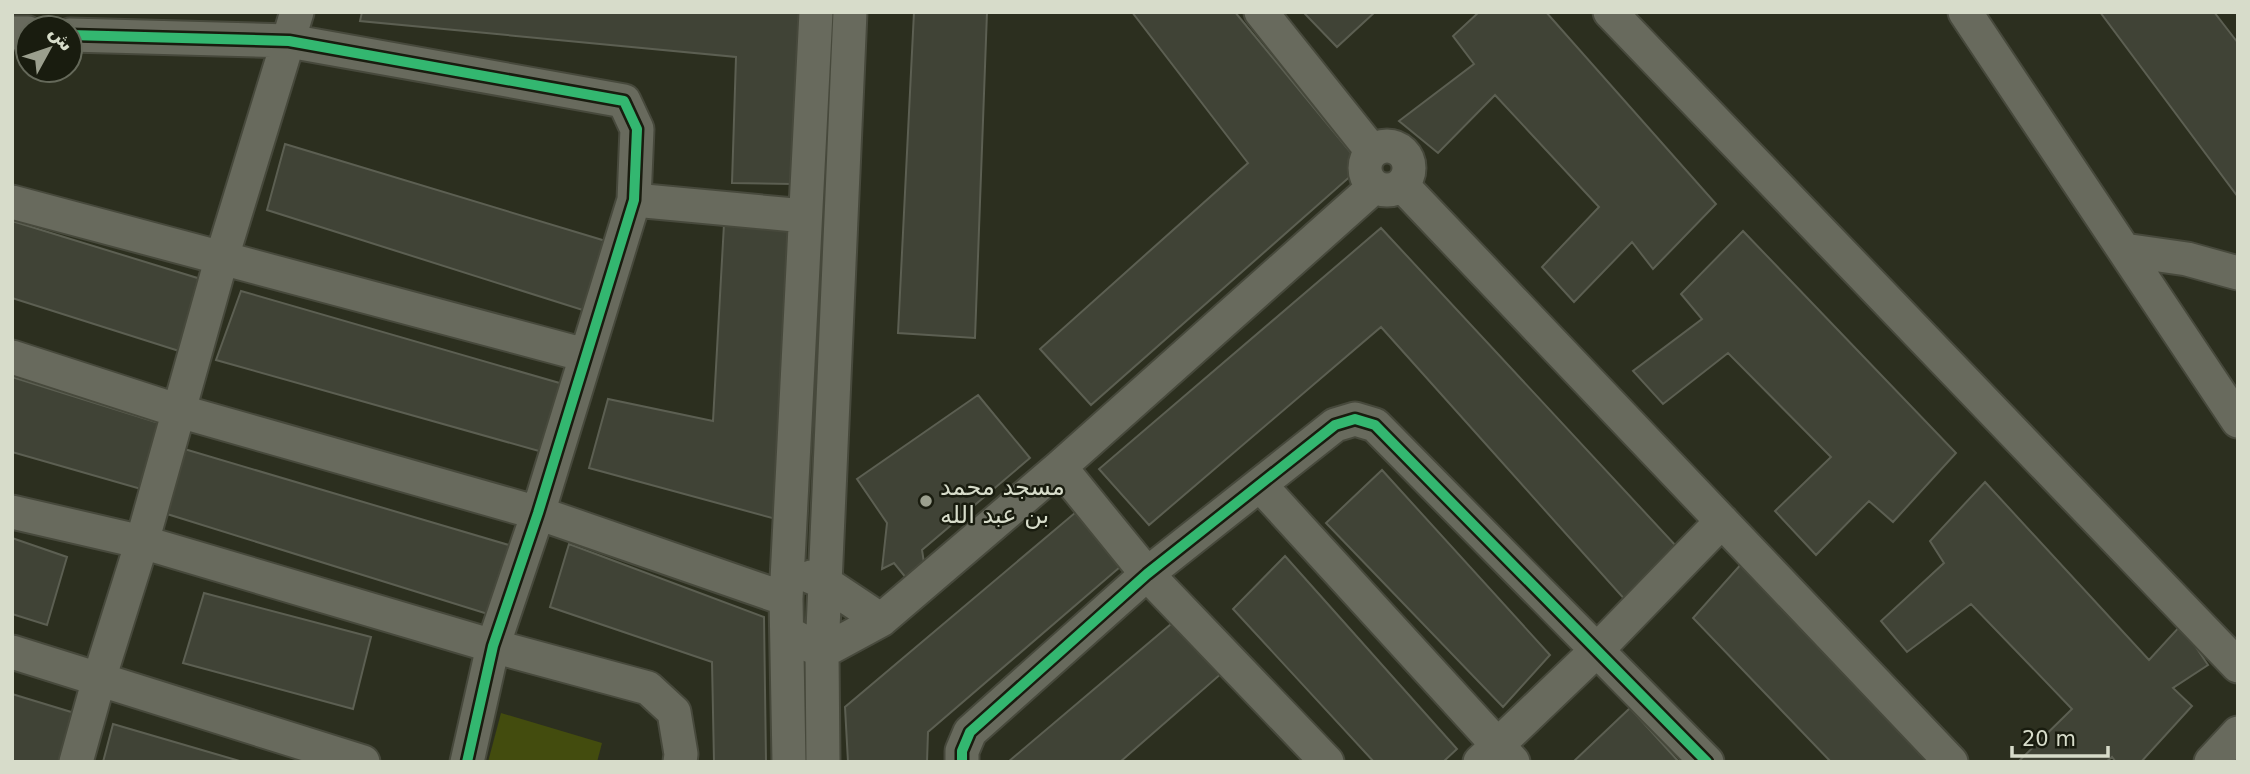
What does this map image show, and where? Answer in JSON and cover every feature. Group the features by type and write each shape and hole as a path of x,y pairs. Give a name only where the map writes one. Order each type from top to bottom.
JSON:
{"street":[{"path":"789,762 786,599 816,12"},
{"path":"824,762 822,652 850,12"},
{"path":"1261,12 1372,151 1365,160 1367,179 1388,186 1722,521 1951,762"},
{"path":"1610,12 2238,666"},
{"path":"1965,12 2238,421"},
{"path":"76,762 142,542 222,257 293,27"},
{"path":"84,34 293,27 624,101 637,130 634,200 538,513 493,646 467,762"},
{"path":"822,652 881,620 1388,186"},
{"path":"634,200 806,216"},
{"path":"12,202 585,355"},
{"path":"2124,250 2187,260 2238,272"},
{"path":"12,357 179,411 538,513 786,599"},
{"path":"962,762 962,751 970,732 1147,574 1335,425 1355,419 1375,425 1707,762"},
{"path":"1060,467 1147,574 1326,762"},
{"path":"1260,485 1497,756 1722,521"},
{"path":"12,512 142,542 493,646 648,688 674,712 680,762"},
{"path":"788,566 827,584 881,620"},
{"path":"788,633 822,652"},
{"path":"12,652 363,762"},
{"path":"2211,762 2238,733"}],"green space":[{"path":"501,713 602,743 597,762 488,762"}],"building":[{"path":"362,12 804,12 792,184 732,183 736,57 360,21"},
{"path":"914,12 987,12 975,338 898,333"},
{"path":"1132,12 1235,12 1362,166 1091,405 1040,349 1248,163"},
{"path":"1375,12 1337,47 1305,14"},
{"path":"1479,12 1546,12 1716,204 1653,269 1632,242 1574,302 1542,267 1599,207 1495,95 1438,153 1399,121 1474,64 1453,36"},
{"path":"2100,12 2214,12 2238,43 2238,197"},
{"path":"285,144 609,242 589,312 267,210"},
{"path":"12,221 204,280 179,351 12,298"},
{"path":"724,224 802,225 787,522 589,468 608,399 713,421"},
{"path":"1381,228 1677,547 1627,602 1381,327 1149,525 1099,469"},
{"path":"1743,231 1956,453 1893,522 1869,501 1816,555 1775,511 1831,457 1728,353 1663,404 1633,371 1702,319 1681,294"},
{"path":"241,291 570,386 553,455 216,360"},
{"path":"12,377 159,423 141,489 12,452"},
{"name":"مسجد محمد بن عبد الله","path":"978,395 1030,458 922,550 925,569 911,584 894,563 882,569 887,523 857,479"},
{"path":"181,448 512,546 491,615 167,514"},
{"path":"1382,470 1550,655 1503,707 1326,523"},
{"path":"1985,482 2149,660 2181,625 2208,665 2173,688 2192,706 2141,762 2116,762 2112,757 2106,762 2018,762 2072,709 1971,604 1907,652 1881,621 1944,563 1930,541"},
{"path":"1076,512 1127,561 928,732 927,762 848,762 845,707"},
{"path":"12,538 67,557 47,625 12,614"},
{"path":"569,544 764,617 766,762 714,762 712,662 550,607"},
{"path":"1285,556 1457,749 1443,762 1374,762 1233,609"},
{"path":"1743,562 1928,762 1831,762 1693,618"},
{"path":"204,593 371,637 353,709 183,663"},
{"path":"1177,619 1222,673 1120,762 1008,762"},
{"path":"12,694 81,715 61,762 12,762"},
{"path":"1630,708 1679,762 1573,762"},
{"path":"113,724 243,762 103,762"}],"cycle path":[{"path":"84,35 289,41 624,101 637,129 634,200 538,513 493,646 467,762"},
{"path":"962,762 962,751 970,732 1147,574 1335,425 1355,419 1375,425 1707,762"}],"place":[{"name":"مسجد محمد بن عبد الله","path":"926,501"}]}
